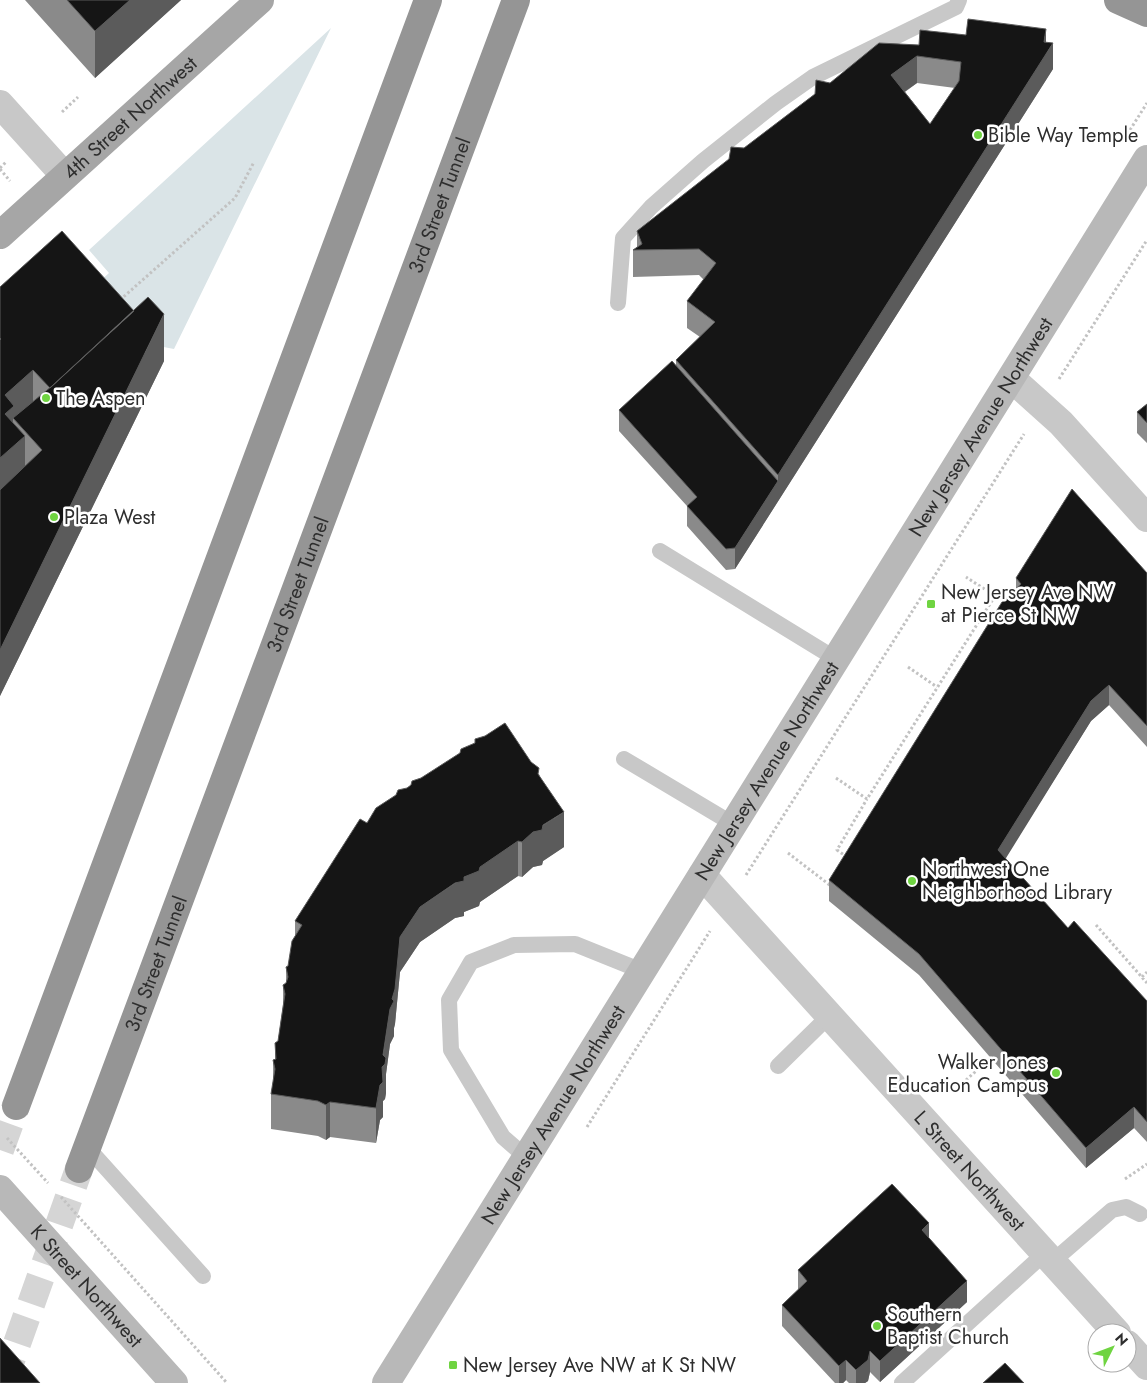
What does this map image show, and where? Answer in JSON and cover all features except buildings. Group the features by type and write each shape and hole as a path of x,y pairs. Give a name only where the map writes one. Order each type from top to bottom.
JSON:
{"highway":[{"path":"16,1106 428,0"},
{"name":"3rd Street Tunnel","path":"83,1158 516,0"},
{"path":"1118,0 1147,13"}],"main road":[{"name":"4th Street Northwest","path":"0,235 64,175 260,0"},
{"name":"New Jersey Avenue Northwest","path":"386,1383 1147,159"},
{"name":"K Street Northwest","path":"0,1189 174,1383"}],"street":[{"path":"0,104 64,175"},
{"path":"1012,378 1042,405 1147,518"},
{"name":"L Street Northwest","path":"702,875 1108,1323"},
{"path":"1137,1355 1147,1366"}],"lane":[{"path":"618,302 623,238 651,208 703,161 776,103 813,77 956,7 959,0"},
{"path":"660,552 836,659"},
{"path":"624,759 733,824"},
{"path":"526,1157 503,1137 451,1050 448,1000 470,962 514,944 575,944 642,971"},
{"path":"778,1066 829,1016"},
{"path":"83,1158 203,1276"},
{"path":"902,1383 1049,1257 1112,1210 1126,1207 1140,1214"}],"path":[{"path":"62,112 78,97"},
{"path":"115,303 235,198 254,162"},
{"path":"0,169 10,181"},
{"path":"748,872 1147,240"},
{"path":"845,865 850,858 837,850 995,596 966,577"},
{"path":"908,667 937,687"},
{"path":"836,778 867,799"},
{"path":"788,854 830,886 835,879"},
{"path":"1096,925 1147,983"},
{"path":"1142,977 1147,972"},
{"path":"966,1080 985,1063"},
{"path":"7,1137 53,1189"},
{"path":"60,1196 227,1383"}],"shaded area":[{"path":"331,28 174,349 148,344 97,284 109,273 89,250"}],"tunnel":[{"path":"0,1150 16,1106"},
{"path":"3,1383 79,1169"}],"place":[{"name":"Bible Way Temple","path":"978,135"},
{"name":"The Aspen","path":"46,398"},
{"name":"Plaza West","path":"54,517"},
{"name":"New Jersey Ave NW at Pierce St NW","path":"931,604"},
{"name":"Northwest One Neighborhood Library","path":"912,881"},
{"name":"Walker Jones Education Campus","path":"1056,1073"},
{"name":"Southern Baptist Church","path":"877,1326"},
{"name":"New Jersey Ave NW at K St NW","path":"453,1365"}]}
